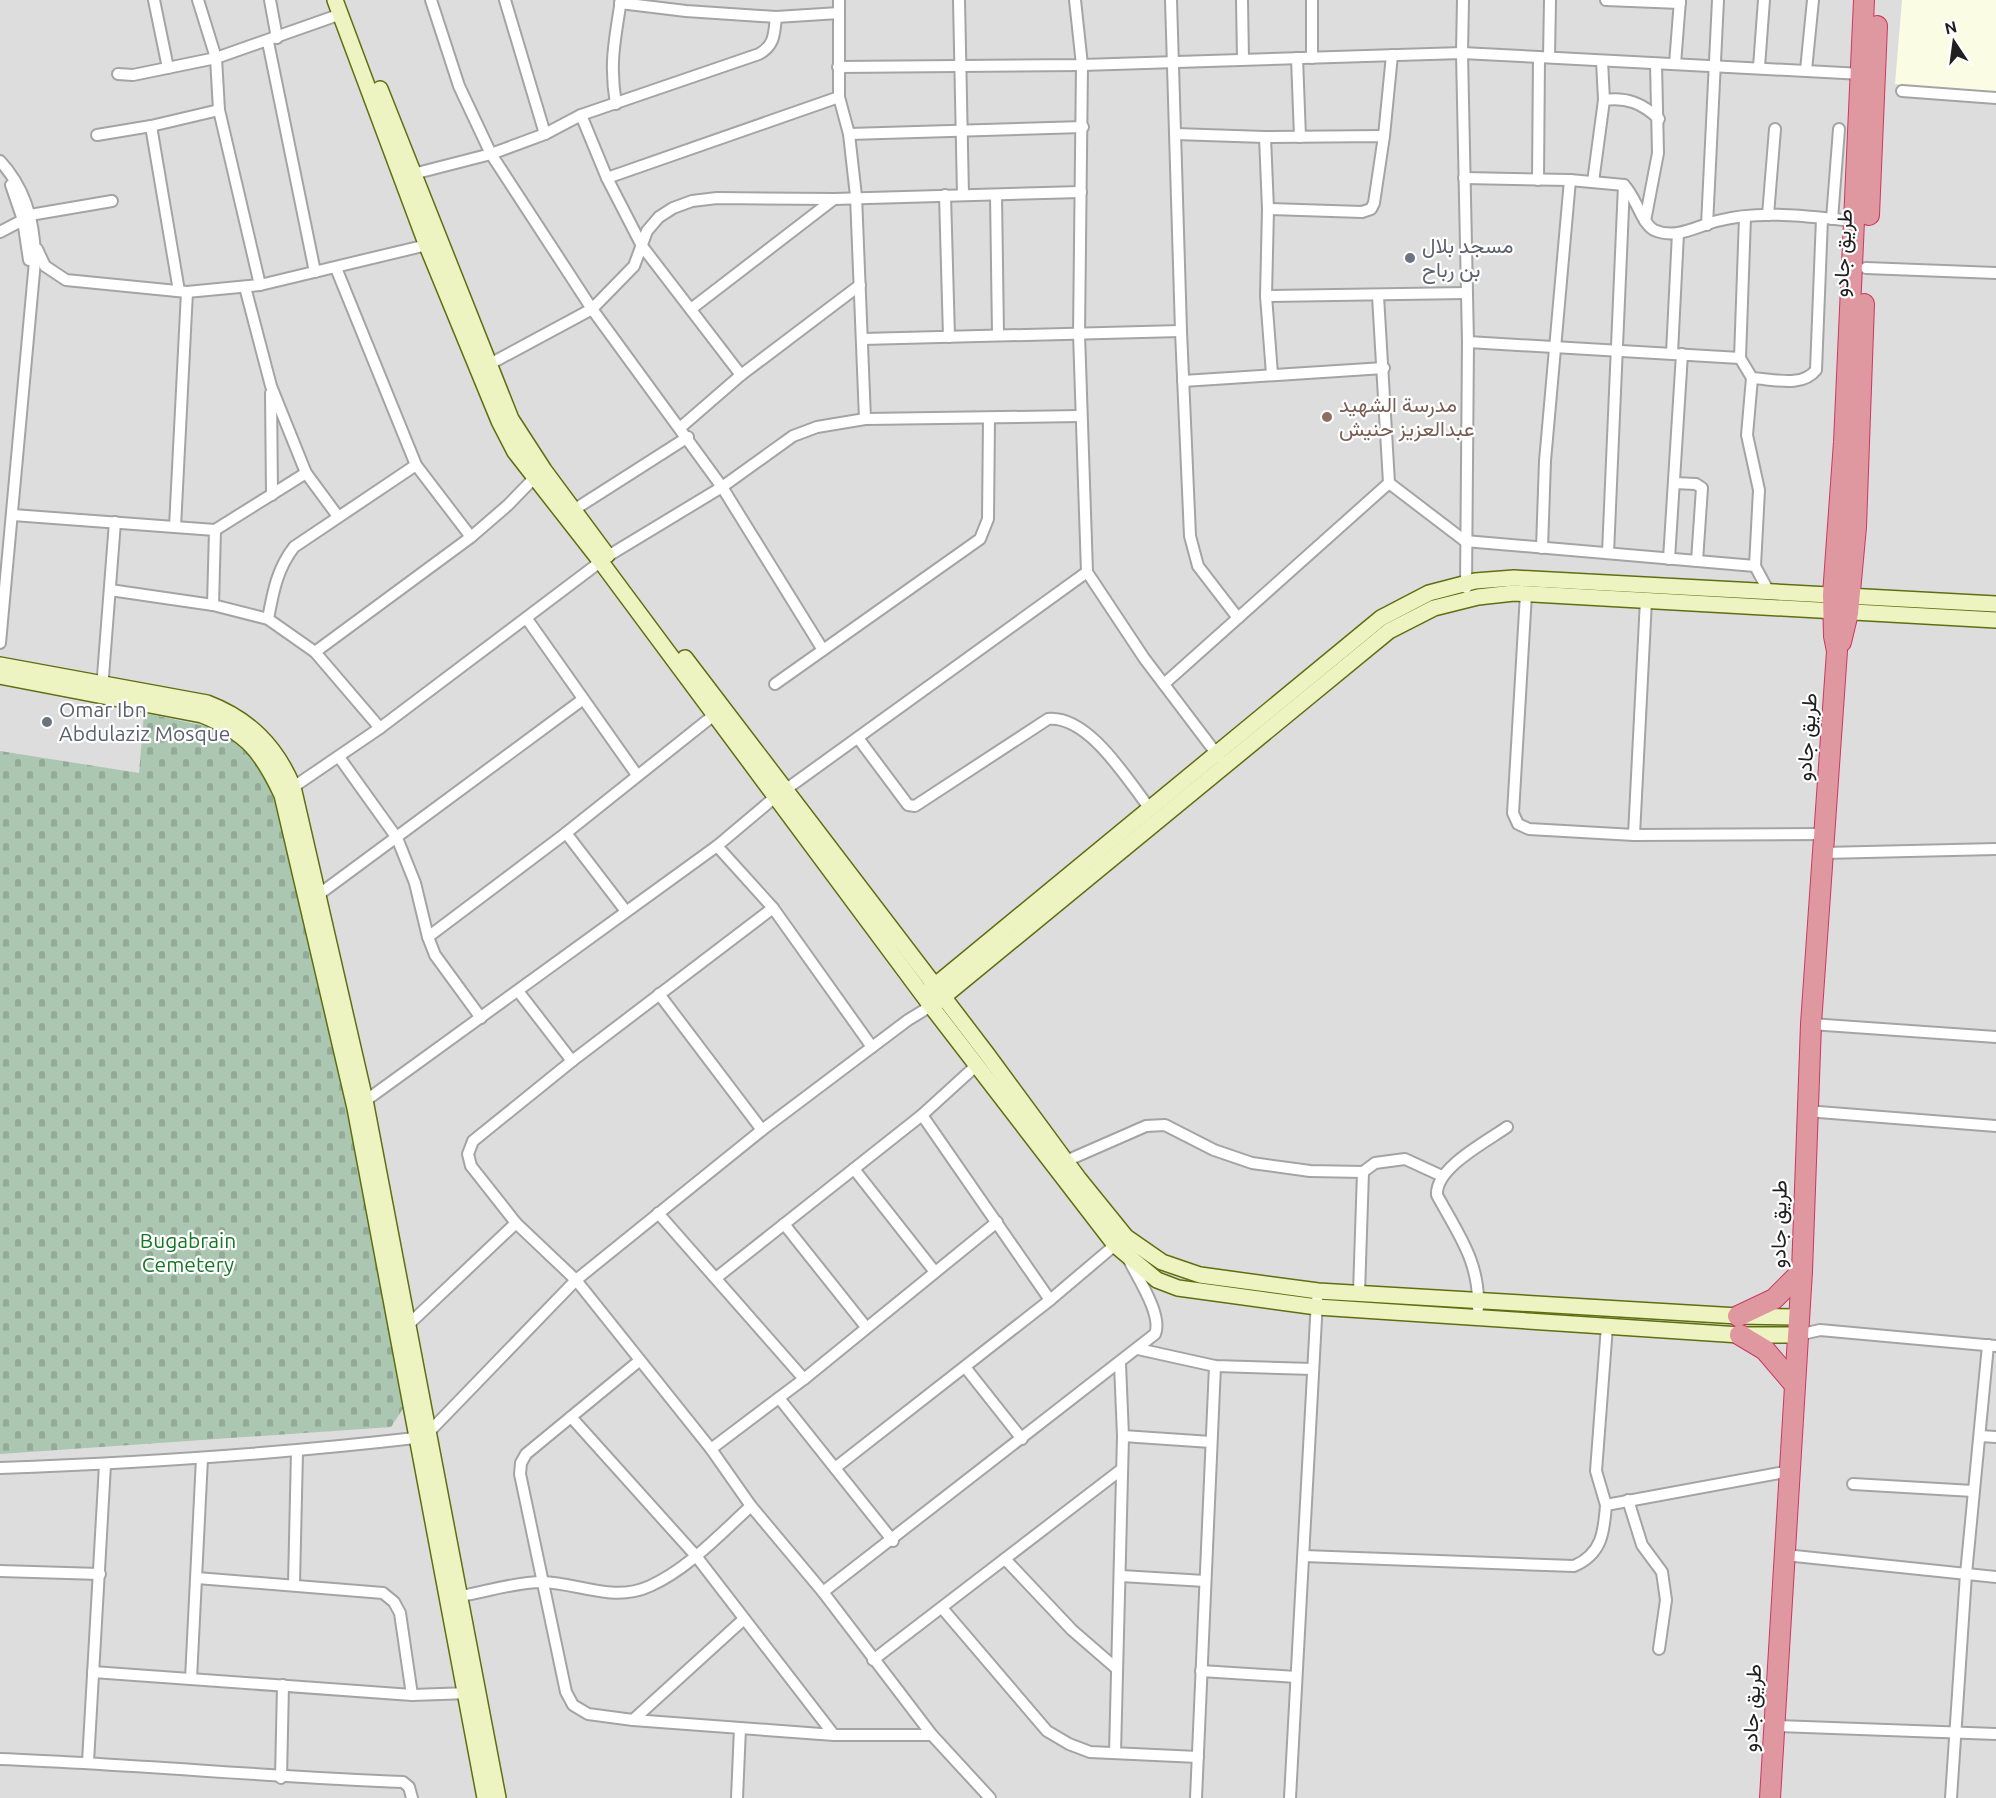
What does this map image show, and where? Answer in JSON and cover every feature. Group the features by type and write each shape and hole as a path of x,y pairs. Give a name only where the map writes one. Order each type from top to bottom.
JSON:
{"highway":[{"name":"طريق جادو","path":"1770,1798 1802,1271 1810,1024 1841,604 1844,442 1864,0"},
{"name":"طريق جادو","path":"1841,604 1856,527 1876,77 1877,0"},
{"path":"1794,1383 1770,1355 1739,1325 1774,1299 1802,1271"}],"street":[{"path":"154,0 168,68"},
{"path":"198,0 216,58 219,110 260,285"},
{"path":"270,0 272,40 315,272"},
{"path":"431,0 459,86 491,154 592,309 681,427 722,487 824,650"},
{"path":"504,0 545,134"},
{"path":"839,0 839,97 849,134 856,196 865,419"},
{"path":"959,0 963,195"},
{"path":"1075,0 1082,65 1079,334 1087,572 1164,684 1222,761"},
{"path":"1172,0 1180,331 1192,552 1198,566 1238,618"},
{"path":"1242,0 1243,59"},
{"path":"1312,0 1312,58"},
{"path":"1463,0 1468,342 1466,592"},
{"path":"1538,180 1544,57 1550,0"},
{"path":"1606,0 1680,2 1675,64"},
{"path":"1707,225 1718,0"},
{"path":"1759,67 1764,0"},
{"path":"1806,70 1813,0"},
{"path":"616,104 611,76 611,59 621,1 776,17 839,13"},
{"path":"118,74 133,75 216,58 272,40 340,5"},
{"path":"340,5 413,174 433,243 511,419 539,473 933,996 1126,1237 1162,1262 1200,1275 1318,1291 1359,1293 1607,1326 1799,1326 1820,1330 1992,1345 1973,1491 1951,1798"},
{"path":"340,5 433,243 499,422 515,452 539,473"},
{"path":"413,174 491,154 545,134 581,115 759,54 774,40 776,17"},
{"path":"838,67 960,68 1462,53 1862,74"},
{"path":"1268,209 1362,212 1371,209 1374,203 1384,136 1392,55"},
{"path":"1297,58 1300,137"},
{"path":"1593,182 1604,100 1602,61"},
{"path":"1645,221 1658,153 1656,64"},
{"path":"1902,91 1996,98"},
{"path":"607,178 839,97"},
{"path":"1604,100 1621,98 1645,105 1659,119"},
{"path":"97,135 151,126 219,110"},
{"path":"581,115 607,178 642,246 741,375"},
{"path":"151,126 183,292 175,527"},
{"path":"849,134 1083,127"},
{"path":"1768,215 1775,129"},
{"path":"1752,378 1797,381 1811,377 1816,370 1827,218 1839,129"},
{"path":"1175,134 1265,138 1384,136"},
{"path":"1265,138 1268,209 1266,296 1272,374"},
{"path":"0,161 18,185 35,242 45,266 66,280 183,292 245,288 433,243"},
{"path":"0,167 27,217 33,281"},
{"path":"1464,178 1570,180 1623,185 1634,195 1645,221 1653,229 1678,233 1707,225 1768,215 1855,221"},
{"path":"1542,548 1545,461 1570,180"},
{"path":"1608,553 1623,185"},
{"path":"488,365 592,309 634,266 647,231 659,217 673,208 692,201 717,198 834,199 856,196 1081,192"},
{"path":"945,195 949,337"},
{"path":"996,195 998,334"},
{"path":"691,309 834,199"},
{"path":"0,232 27,217 112,201"},
{"path":"1745,218 1740,358 1752,378 1747,435 1759,490 1755,566 1770,594"},
{"path":"1669,559 1674,483 1678,233"},
{"path":"0,643 13,515 35,242"},
{"path":"336,268 416,465 471,537"},
{"path":"1866,268 1996,273"},
{"path":"681,427 741,375 860,285"},
{"path":"245,288 271,386 306,473 338,515"},
{"path":"1266,296 1466,293"},
{"path":"1378,296 1389,483"},
{"path":"862,339 1180,331"},
{"path":"1468,342 1740,358"},
{"path":"1183,381 1384,368"},
{"path":"271,386 272,495"},
{"path":"288,791 380,728 604,559 722,487 793,436 817,428 865,419 1081,416"},
{"path":"775,684 980,539 988,519 989,419"},
{"path":"569,513 688,437"},
{"path":"268,619 282,562 294,547 338,515 416,465"},
{"path":"13,515 215,531 306,473"},
{"path":"315,652 471,537 508,506 539,473"},
{"path":"1389,483 1465,541 1755,566"},
{"path":"1164,684 1389,483"},
{"path":"1674,483 1696,484 1702,488 1697,561"},
{"path":"102,690 115,522"},
{"path":"213,605 215,531"},
{"path":"360,1104 518,991 625,910 717,846 780,795 1087,572"},
{"path":"933,996 1222,761 1389,631 1466,592 1514,578 1770,594 1841,604 1996,620"},
{"path":"110,590 213,605 268,619 315,652 380,728"},
{"path":"1466,592 1646,600 1996,604"},
{"path":"1526,594 1513,813 1518,824 1529,829 1634,835 1996,849"},
{"path":"1634,835 1646,600"},
{"path":"527,619 636,775"},
{"path":"0,665 202,715 226,724 246,737 288,791 360,1104 430,1431 460,1596 484,1798"},
{"path":"0,676 102,690"},
{"path":"313,899 582,700"},
{"path":"428,937 566,833 718,712"},
{"path":"858,738 908,805 915,806 1048,719 1058,718 1070,721 1099,744 1151,810"},
{"path":"339,757 397,838 415,883 428,937 435,955 480,1018"},
{"path":"0,1468 105,1465 297,1452 415,1438 430,1431 576,1280 762,1130 908,1020 933,996 1151,810 1222,761"},
{"path":"566,833 625,910"},
{"path":"717,846 773,908 872,1047"},
{"path":"773,908 572,1061 473,1141 468,1154 471,1166 516,1223 576,1280 711,1449 751,1506 823,1593 932,1735 990,1798"},
{"path":"518,991 572,1061"},
{"path":"659,994 762,1130"},
{"path":"933,996 978,1064 1115,1245 1157,1280 1178,1288 1317,1307 1478,1309 1739,1325"},
{"path":"1810,1024 1996,1037"},
{"path":"716,1278 922,1115 978,1064"},
{"path":"360,1104 415,1438 498,1798 509,1798"},
{"path":"1806,1111 1996,1126"},
{"path":"922,1115 1050,1300"},
{"path":"1066,1161 1146,1126 1165,1125 1214,1150 1252,1163 1310,1171 1363,1172 1382,1161 1405,1159 1442,1176"},
{"path":"1478,1309 1478,1278 1472,1258 1437,1195 1437,1185 1442,1176 1507,1127"},
{"path":"854,1169 935,1272"},
{"path":"1359,1293 1363,1172"},
{"path":"658,1212 804,1379"},
{"path":"711,1449 804,1379 997,1222"},
{"path":"408,1325 516,1223"},
{"path":"784,1224 866,1327"},
{"path":"835,1468 1050,1300 1115,1245"},
{"path":"823,1593 1120,1364 1155,1334 1158,1327 1148,1298 1128,1258"},
{"path":"1290,1798 1318,1291"},
{"path":"1304,1556 1575,1566 1586,1560 1596,1550 1604,1534 1606,1505 1596,1470 1607,1326"},
{"path":"1799,1326 1820,1330"},
{"path":"1138,1349 1215,1366 1314,1368"},
{"path":"639,1361 526,1454 521,1463 520,1474 541,1582 566,1692 573,1705 588,1714 633,1720 834,1735 932,1735"},
{"path":"1115,1753 1123,1436 1120,1364"},
{"path":"1196,1798 1215,1366"},
{"path":"965,1367 1022,1439"},
{"path":"779,1398 892,1541"},
{"path":"571,1417 696,1556 834,1735"},
{"path":"1123,1436 1211,1442"},
{"path":"1980,1436 1996,1437"},
{"path":"294,1584 297,1452"},
{"path":"191,1679 202,1458"},
{"path":"88,1762 105,1465"},
{"path":"873,1660 1122,1469"},
{"path":"1606,1505 1790,1471"},
{"path":"1853,1484 1973,1491"},
{"path":"1628,1500 1642,1545 1662,1572 1666,1600 1659,1649"},
{"path":"460,1596 541,1582 603,1593 628,1593 651,1586 696,1556 751,1506"},
{"path":"1785,1555 1996,1577"},
{"path":"1005,1559 1072,1630 1117,1669"},
{"path":"0,1571 100,1574"},
{"path":"1121,1576 1205,1581"},
{"path":"197,1578 294,1584 383,1593 394,1602 400,1613 412,1695"},
{"path":"942,1608 1047,1731 1069,1744 1090,1752 1198,1757"},
{"path":"633,1720 744,1619"},
{"path":"1201,1671 1296,1677"},
{"path":"93,1672 412,1695 472,1693"},
{"path":"281,1778 283,1685"},
{"path":"1775,1726 1996,1734"},
{"path":"737,1798 740,1728"},
{"path":"0,1759 88,1762 281,1778 403,1782 409,1786 412,1798"}],"shaded area":[{"path":"0,0 1996,0 1996,1798 0,1798"},
{"path":"1902,0 1996,0 1996,94 1895,84"}],"green space":[{"name":"Bugabrain Cemetery","path":"144,713 224,730 245,744 278,787 349,1096 408,1401 391,1427 0,1454 0,751 139,773"}],"place":[{"name":"مسجد بلال بن رباح","path":"1410,258"},
{"name":"مدرسة الشهيد عبدالعزيز حنيش","path":"1327,417"},
{"name":"Omar Ibn Abdulaziz Mosque","path":"47,722"}]}
